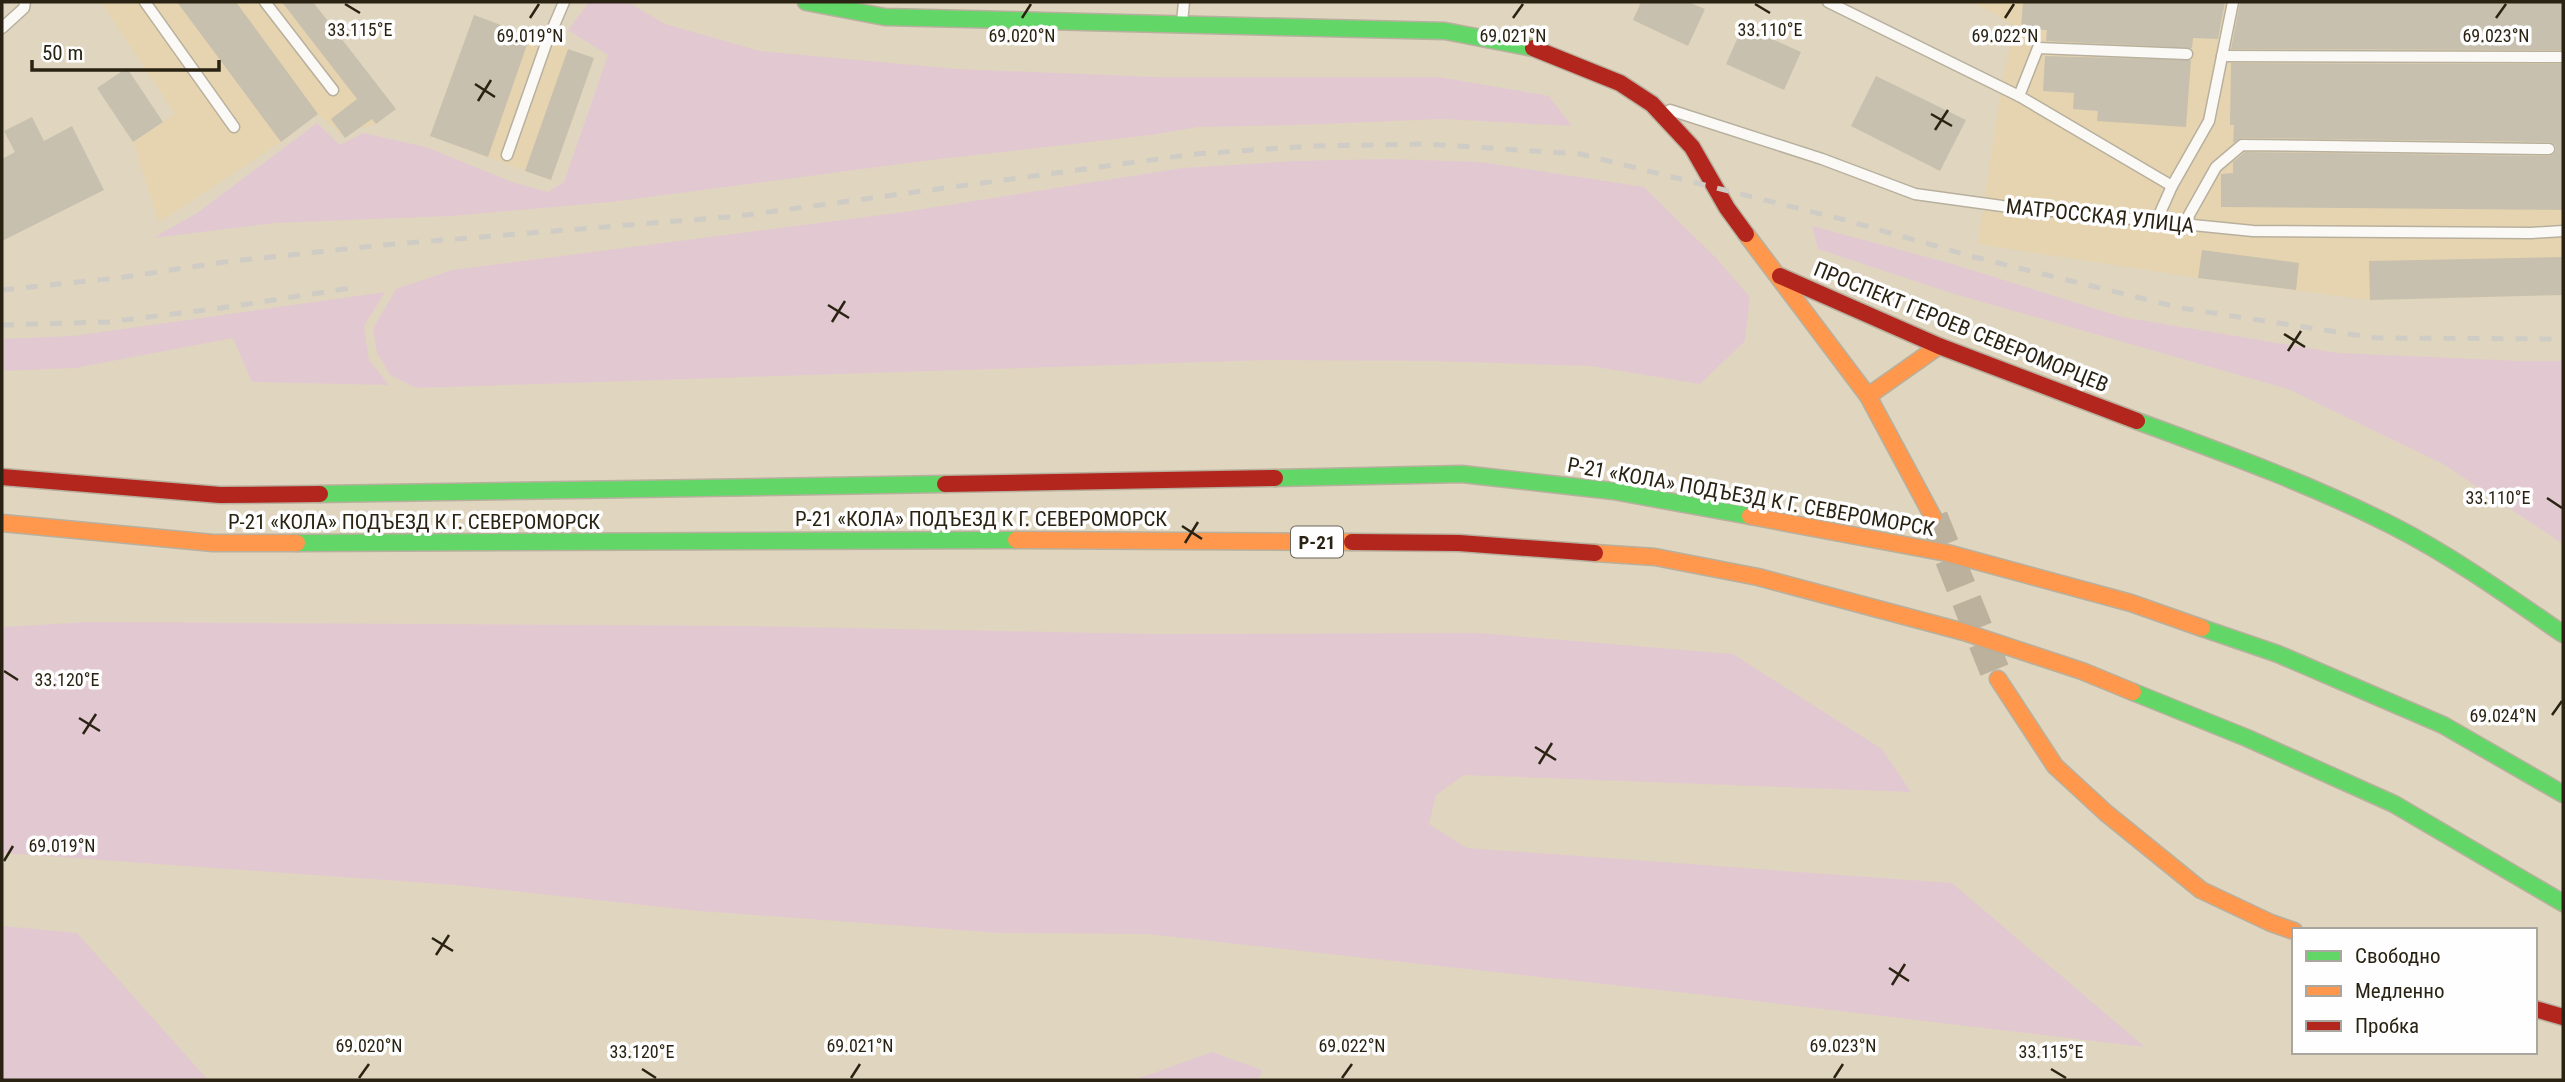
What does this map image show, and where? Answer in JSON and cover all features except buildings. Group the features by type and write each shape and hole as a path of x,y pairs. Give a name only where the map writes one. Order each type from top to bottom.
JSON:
{"main road":[{"name":"ПРОСПЕКТ ГЕРОЕВ СЕВЕРОМОРЦЕВ","path":"806,2 1021,22 1182,23 1445,31 1540,49 1620,83 1652,104 1692,147 1727,208 1779,275 1939,346 2305,484 2395,527 2497,589 2563,634"},
{"path":"1779,275 1868,396 1933,517"},
{"path":"1868,396 1939,346"},
{"name":"Р-21 «КОЛА» ПОДЪЕЗД К Г. СЕВЕРОМОРСК","path":"2,477 220,495 534,492 1462,474 1613,491 1947,553 2131,604 2278,654 2443,725 2563,794"},
{"name":"Р-21 «КОЛА» ПОДЪЕЗД К Г. СЕВЕРОМОРСК","path":"2,523 213,543 944,539 1445,542 1655,557 1758,577 1964,632 2082,671 2246,738 2393,804 2563,903"},
{"path":"1998,679 2055,766 2106,813 2201,890 2292,931"},
{"path":"2537,1010 2563,1017"}],"lane":[{"path":"2,27 24,8 25,2"},
{"path":"145,2 234,127"},
{"path":"265,2 333,90"},
{"path":"507,155 546,44 564,2"},
{"path":"1182,23 1184,2"},
{"path":"1828,2 2019,96 2172,186"},
{"path":"2156,222 2172,186 2209,121 2233,2"},
{"path":"2019,96 2038,48 2187,54"},
{"path":"2222,57 2563,57"},
{"name":"МАТРОССКАЯ УЛИЦА","path":"1652,104 1822,159 1915,194 2002,206 2253,231 2563,231"},
{"path":"2184,224 2216,167 2242,145 2549,149"}],"shaded area":[{"path":"101,2 313,2 396,109 376,124 358,129 345,138 318,114 281,142 159,222 133,142 175,114"},
{"path":"589,2 628,2 665,24 760,51 957,69 1156,77 1439,77 1549,96 1572,126 1443,119 1198,127 611,202 451,216 274,223 153,238 197,213 317,123 340,145 363,133 426,147 512,182 548,192 564,182 608,55 568,30"},
{"path":"1973,2 2563,2 2563,295 2370,300 2198,278 1978,244 2002,83 2014,25"},
{"path":"474,15 594,58 551,180 430,136"},
{"path":"1388,159 1481,162 1644,187 1717,259 1750,297 1745,341 1700,384 1590,366 1267,360 416,388 390,375 377,353 373,329 396,289 452,270 904,212 1182,168 1294,161"},
{"path":"1812,226 1949,263 2122,317 2338,353 2563,361 2563,544 2443,464 2288,389 1951,293 1818,249"},
{"path":"385,292 364,326 369,360 389,385 252,382 233,338 75,368 2,371 2,339 73,336"},
{"path":"89,622 751,626 1157,634 1478,633 1733,654 1882,749 1911,792 1464,775 1436,795 1429,824 1467,848 1952,883 2145,1047 1696,994 1147,934 1000,933 699,911 456,885 2,853 2,627"},
{"path":"2,926 77,933 208,1080 2,1080"},
{"path":"1212,1052 1262,1070 1258,1080 1134,1080"}],"tunnel":[{"path":"1933,517 1998,679"}],"railway":[{"path":"2,290 383,245 739,216 1195,154 1312,146 1427,144 1580,154 2181,308 2376,338 2563,339"},
{"path":"2,325 108,322 351,288"}],"traffic: fast":[{"path":"806,2 885,17 1445,31 1533,48"},
{"path":"2137,421 2298,483 2393,526 2458,563 2563,634"},
{"path":"1275,478 1462,474 1613,491 1750,516"},
{"path":"320,494 945,484"},
{"path":"297,543 1016,540"},
{"path":"2202,628 2278,654 2443,725 2563,794"},
{"path":"2133,692 2247,738 2394,804 2563,903"}],"traffic: slow":[{"path":"1746,234 1868,396 1933,517"},
{"path":"1868,396 1939,346"},
{"path":"1750,516 1947,553 2131,603 2202,628"},
{"path":"2,523 213,543 297,543"},
{"path":"1016,540 1352,542"},
{"path":"1595,553 1655,557 1758,577 1964,632 2082,671 2133,692"},
{"path":"1998,679 2055,766 2106,813 2201,890 2292,930"}],"traffic: jam":[{"path":"1533,48 1620,83 1652,104 1692,147 1727,208 1746,234"},
{"path":"1780,276 1939,346 2137,421"},
{"path":"2,477 220,495 320,494"},
{"path":"945,484 1275,478"},
{"path":"1352,542 1459,543 1595,553"},
{"path":"2537,1010 2563,1017"}]}
